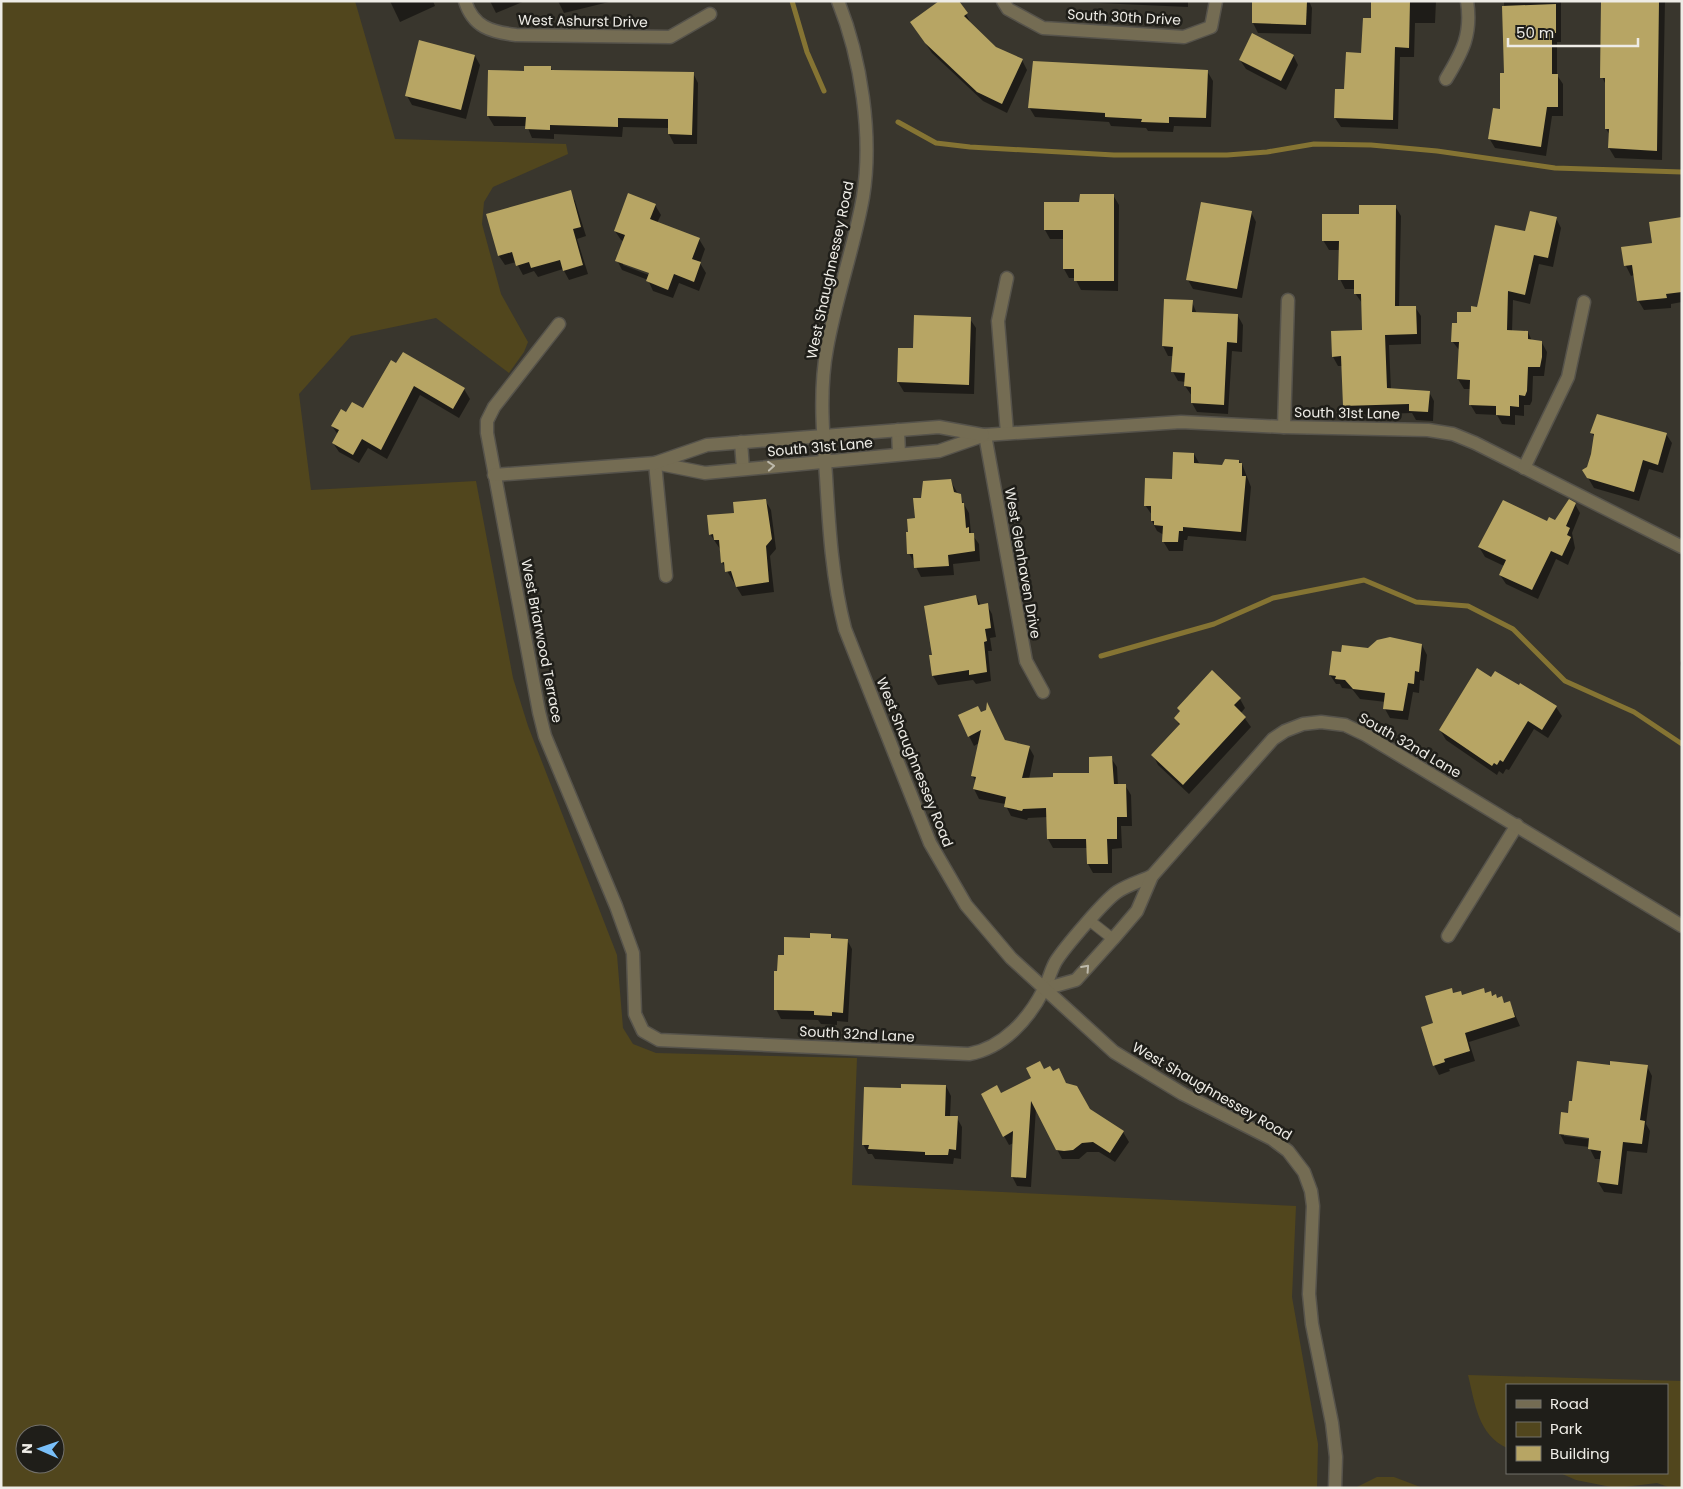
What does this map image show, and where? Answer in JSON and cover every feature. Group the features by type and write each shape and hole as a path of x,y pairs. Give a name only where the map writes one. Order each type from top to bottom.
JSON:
{"street":[{"name":"West Ashurst Drive","path":"465,1 480,26 496,32 516,35 670,37 710,14"},
{"name":"West Shaughnessey Road","path":"838,1 848,28 860,76 865,117 865,166 860,209 826,348 822,391 823,436 831,547 839,605 845,629 930,842 966,905 1011,958 1114,1052 1183,1094 1272,1139 1288,1151 1304,1172 1312,1191 1313,1206 1310,1301 1316,1352 1332,1423 1336,1457 1335,1488"},
{"name":"South 30th Drive","path":"1006,5 1043,28 1184,37 1211,27 1216,1"},
{"path":"1446,78 1461,54 1468,33 1467,1"},
{"path":"1007,278 998,321 1007,433"},
{"path":"1284,427 1288,300"},
{"path":"1524,468 1568,377 1584,302"},
{"name":"West Briarwood Terrace","path":"559,324 494,407 487,421 494,475 546,736 616,906 633,953 635,1014 643,1031"},
{"name":"South 31st Lane","path":"655,462 705,472 939,451 985,435 1182,422 1284,427 1428,430 1453,434 1682,547"},
{"name":"South 31st Lane","path":"494,475 655,462 707,445 741,442 939,427 985,435"},
{"path":"898,430 899,454"},
{"name":"West Glenhaven Drive","path":"985,435 1026,660 1043,692"},
{"path":"741,442 742,469"},
{"path":"655,462 666,576"},
{"name":"South 32nd Lane","path":"1044,989 1076,980 1137,911 1152,876 1262,749 1282,733 1303,724 1321,722 1345,725 1366,735 1518,825 1682,926"},
{"path":"1448,936 1518,825"},
{"name":"South 32nd Lane","path":"643,1031 659,1040 969,1054 994,1047 1012,1032 1030,1011 1044,989 1056,961 1090,921 1117,892 1152,876"}],"lane":[{"path":"1090,921 1113,939"}],"green space":[{"path":"1,1 355,1 395,139 566,144 568,154 493,187 484,202 482,224 501,294 528,342 524,352 509,373 436,318 351,336 299,394 311,490 476,481 513,678 528,726 617,955 623,1028 633,1044 656,1053 857,1058 852,1185 1296,1206 1292,1297 1318,1444 1317,1488 1,1488"},
{"path":"1468,1375 1682,1381 1682,1488 1671,1488 1657,1483 1616,1488 1576,1480 1562,1474 1668,1474 1668,1384 1506,1384 1506,1447 1497,1442 1484,1427 1476,1407"},
{"path":"1377,1477 1394,1477 1423,1488 1355,1488"}],"building":[{"path":"939,1 959,1 968,13 964,16 996,47 1023,59 1002,104 977,92 925,43 910,22"},
{"path":"1252,1 1307,1 1306,25 1252,23"},
{"path":"1371,1 1410,1 1409,48 1395,47 1393,120 1334,118 1335,89 1344,89 1346,52 1361,53 1363,18 1371,18"},
{"path":"1601,1 1659,1 1657,151 1608,148 1609,129 1605,129 1605,78 1600,78"},
{"path":"1556,4 1556,33 1552,33 1552,74 1558,74 1558,107 1547,107 1541,147 1488,139 1493,108 1500,109 1500,73 1504,73 1502,6"},
{"path":"1252,33 1294,55 1281,81 1239,60"},
{"path":"419,40 475,55 461,110 405,96"},
{"path":"1033,61 1208,70 1206,118 1169,117 1169,123 1141,122 1142,119 1105,117 1105,113 1028,108"},
{"path":"524,66 551,66 551,70 694,72 692,135 668,134 668,119 618,118 618,127 550,125 550,130 525,129 526,117 487,116 488,70 524,71"},
{"path":"571,190 581,227 573,229 583,265 563,271 560,260 531,268 529,262 516,266 512,252 498,256 486,214"},
{"path":"628,193 656,204 650,219 700,238 692,259 701,262 694,282 674,274 668,290 646,281 649,273 615,261 625,235 614,231"},
{"path":"1080,194 1114,194 1114,281 1074,281 1074,269 1063,269 1063,230 1044,230 1044,202 1079,202"},
{"path":"1201,202 1252,211 1237,289 1186,280"},
{"path":"1359,205 1396,205 1395,306 1416,306 1417,334 1385,335 1387,388 1430,391 1428,412 1409,411 1409,404 1343,406 1341,356 1332,357 1331,331 1362,330 1361,294 1354,294 1354,280 1338,280 1339,241 1322,241 1322,214 1359,214"},
{"path":"1530,211 1557,217 1548,258 1534,255 1525,295 1508,291 1507,330 1528,331 1528,339 1542,341 1542,357 1540,367 1528,367 1527,391 1525,396 1519,395 1519,407 1510,406 1510,416 1496,415 1496,406 1469,405 1470,380 1457,379 1459,342 1451,342 1452,323 1457,323 1457,312 1471,312 1471,306 1477,307 1495,225 1525,231"},
{"path":"1682,217 1682,292 1666,294 1667,298 1637,301 1632,265 1624,266 1621,247 1652,243 1649,222"},
{"path":"1164,299 1193,300 1192,312 1238,314 1237,343 1227,342 1224,405 1191,403 1191,387 1184,386 1185,373 1171,372 1173,347 1162,346"},
{"path":"914,315 971,317 969,385 897,382 898,348 913,348"},
{"path":"403,352 465,388 453,409 414,386 381,450 362,439 353,455 332,443 339,430 331,426 341,409 346,412 352,402 363,408 391,360 396,363"},
{"path":"1597,414 1667,433 1658,465 1643,460 1634,492 1587,478 1582,470 1587,467 1591,454 1594,434 1590,433"},
{"path":"1173,452 1194,453 1194,463 1222,465 1225,459 1239,460 1239,463 1242,463 1242,476 1246,476 1241,532 1183,527 1183,531 1179,531 1178,542 1162,542 1163,526 1154,525 1154,521 1151,521 1151,506 1144,506 1145,478 1172,479"},
{"path":"951,479 954,492 961,494 962,503 964,503 966,528 969,527 969,533 974,533 975,551 948,555 949,566 914,568 913,554 907,554 906,532 908,532 907,519 915,518 913,498 921,498 923,481"},
{"path":"766,499 772,539 766,546 769,582 736,587 731,571 725,572 724,562 721,563 719,540 714,540 713,534 709,535 707,515 734,513 733,502"},
{"path":"1569,499 1576,503 1566,526 1570,528 1567,535 1571,537 1562,556 1551,551 1532,590 1499,575 1506,560 1478,547 1503,500 1547,521 1549,517 1555,520"},
{"path":"976,595 978,605 988,603 991,628 985,629 987,641 984,642 987,672 969,675 969,670 932,676 929,655 932,655 924,606"},
{"path":"1390,637 1422,644 1419,672 1415,671 1414,684 1408,683 1403,711 1383,709 1385,693 1353,689 1345,680 1335,679 1336,676 1329,675 1332,651 1341,652 1342,645 1368,648 1377,640"},
{"path":"1477,668 1491,677 1495,671 1519,685 1520,683 1557,706 1542,730 1528,721 1503,762 1500,760 1497,765 1494,763 1492,766 1439,730"},
{"path":"1212,670 1241,698 1234,705 1246,717 1183,785 1151,755 1180,724 1174,718 1180,711 1177,708"},
{"path":"987,702 1005,740 1030,746 1022,778 1053,777 1053,773 1089,773 1089,757 1112,756 1114,784 1126,784 1127,817 1117,817 1117,839 1107,839 1108,864 1087,864 1086,839 1047,839 1046,808 1023,809 1022,811 1004,807 1006,797 973,789 976,777 971,776 981,730 968,737 958,715 978,706 981,712 986,710"},
{"path":"810,933 831,934 831,938 848,939 843,1013 832,1012 832,1016 814,1015 814,1011 774,1010 774,971 777,971 778,955 784,955 784,937 810,938"},
{"path":"1452,988 1453,993 1461,991 1462,995 1484,988 1485,993 1491,991 1492,996 1496,994 1497,998 1502,996 1504,1003 1510,1001 1515,1017 1465,1033 1470,1051 1444,1059 1445,1062 1433,1066 1421,1027 1433,1023 1425,996"},
{"path":"1040,1061 1044,1069 1050,1066 1053,1071 1059,1068 1066,1083 1077,1086 1090,1109 1124,1131 1110,1153 1093,1142 1082,1143 1073,1150 1056,1150 1031,1101 1026,1178 1011,1177 1013,1131 1003,1137 981,1094 997,1085 1001,1093 1031,1078 1026,1068"},
{"path":"1577,1061 1610,1065 1610,1061 1648,1065 1640,1120 1645,1121 1642,1144 1623,1142 1618,1185 1597,1182 1601,1151 1588,1149 1589,1138 1559,1134 1561,1112 1568,1113 1569,1101 1572,1101"},
{"path":"901,1084 946,1085 945,1116 958,1116 956,1150 949,1149 948,1155 925,1155 925,1152 868,1149 869,1145 862,1145 864,1087 901,1088"}],"waterway":[{"path":"792,1 807,52 824,91"},
{"path":"898,122 936,143 970,147 1114,155 1227,155 1267,152 1314,144 1371,145 1437,151 1555,168 1682,172"},
{"path":"1101,656 1214,624 1273,598 1364,580 1416,602 1468,606 1513,629 1565,681 1634,712 1682,744"}]}
